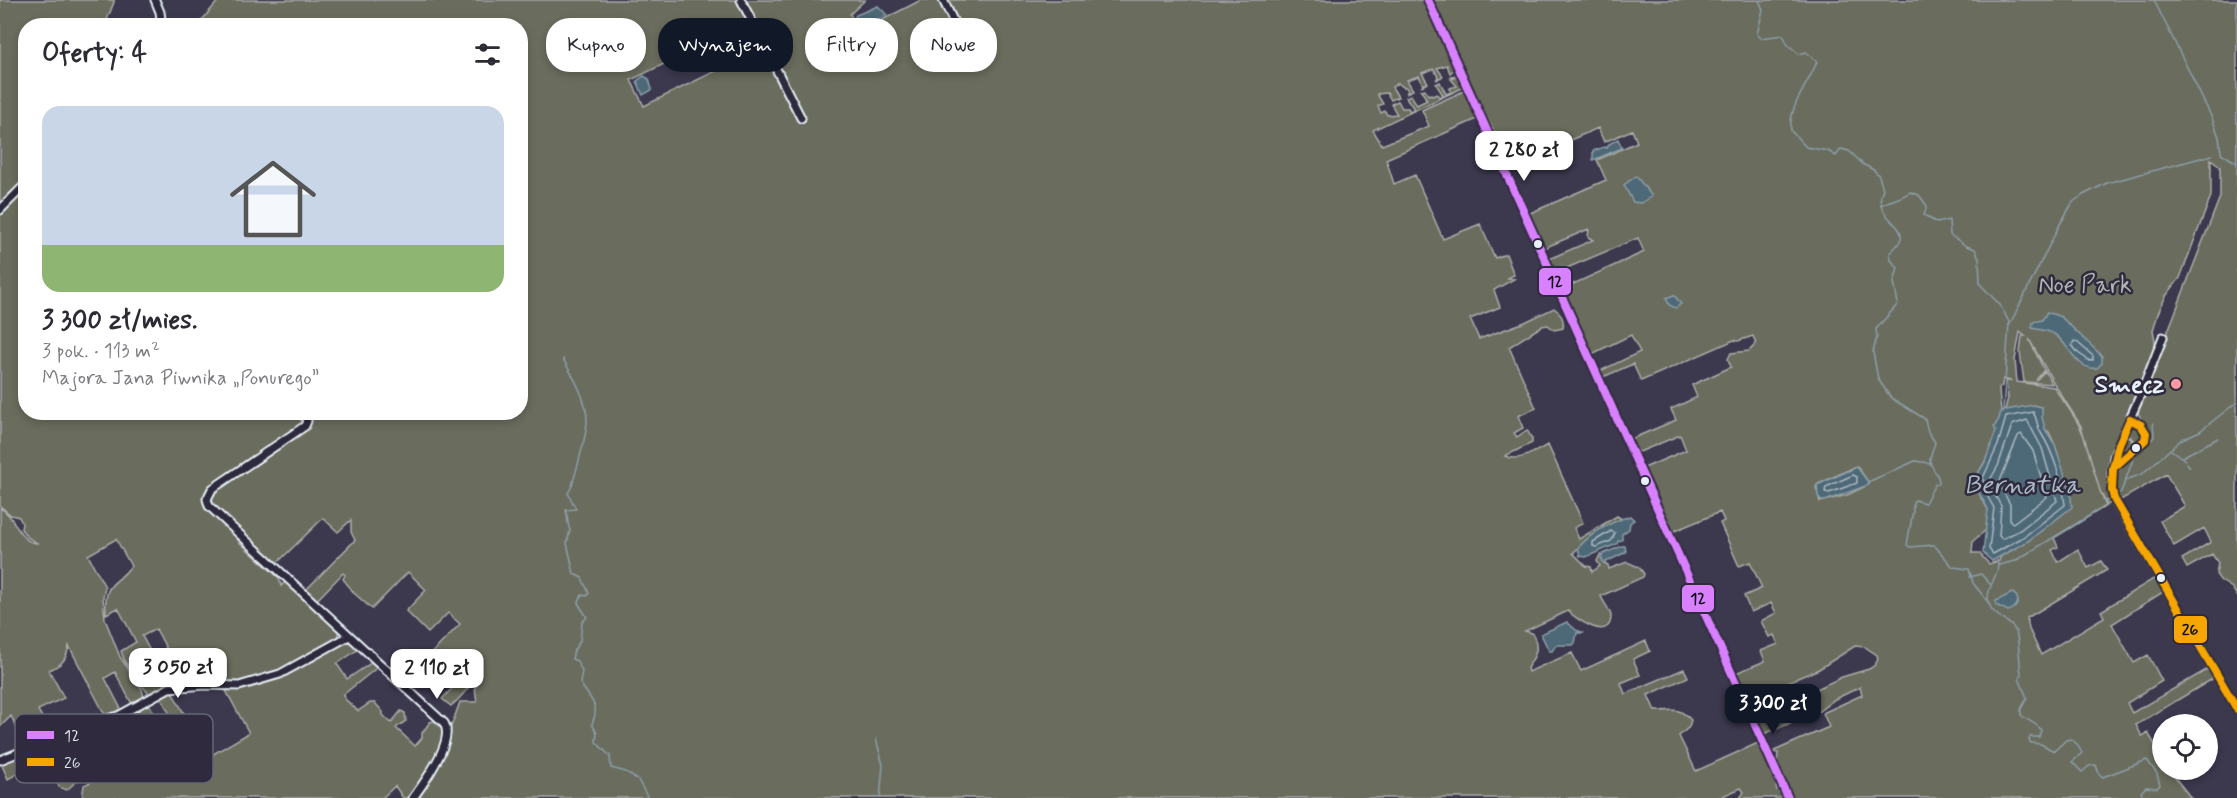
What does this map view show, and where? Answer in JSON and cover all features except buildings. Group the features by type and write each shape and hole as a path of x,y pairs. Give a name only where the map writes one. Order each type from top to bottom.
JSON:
{"street":[{"path":"155,0 161,18"},
{"path":"741,0 801,118"},
{"path":"943,0 952,18"},
{"path":"1428,0 1788,798"},
{"path":"0,210 18,192"},
{"path":"2163,337 2119,444 2113,468 2114,499 2237,710"},
{"path":"307,420 300,431 212,489 207,499 213,511 447,728 447,737 433,767 413,798"},
{"path":"122,714 169,688 239,686 280,674 349,636"},
{"path":"0,760 15,754"}],"green space":[{"path":"0,0 114,0 108,18 18,18 18,187 0,206"},
{"name":"Noe Park","path":"219,0 865,0 850,14 852,18 805,18 805,72 898,72 898,18 886,18 921,0 2237,0 2237,596 2232,588 2220,580 2216,574 2218,563 2212,554 2187,568 2182,559 2211,542 2204,528 2174,546 2160,521 2185,506 2166,474 2119,501 2116,489 2118,472 2148,439 2148,432 2137,411 2220,197 2220,166 2211,159 2211,196 2180,278 2166,296 2159,311 2153,330 2156,347 2109,455 2107,481 2111,503 2107,505 2100,492 2106,506 2054,538 2058,547 2052,550 2058,562 2078,549 2088,568 2101,561 2107,570 2027,618 2029,629 2041,655 2104,617 2101,611 2155,578 2163,592 2112,624 2134,663 2148,655 2162,681 2127,703 2132,713 2208,669 2214,678 2136,725 2142,736 2148,733 2152,740 2152,780 2177,780 2191,798 1792,798 1777,763 1778,753 1772,752 1829,727 1823,713 1862,695 1860,687 1835,699 1819,711 1764,734 1756,718 1807,696 1806,694 1842,677 1869,669 1875,665 1877,655 1865,647 1855,646 1819,669 1748,699 1736,673 1765,661 1761,651 1778,644 1774,635 1769,637 1761,621 1776,613 1771,603 1751,612 1744,596 1762,588 1750,562 1739,566 1720,523 1724,521 1720,512 1672,532 1644,468 1686,450 1680,435 1637,453 1631,439 1676,420 1671,409 1697,397 1692,385 1731,367 1728,359 1731,353 1749,351 1756,344 1753,336 1738,341 1734,340 1641,381 1633,364 1603,377 1600,371 1640,352 1631,335 1592,354 1562,289 1644,252 1638,238 1555,273 1549,259 1593,240 1588,237 1589,229 1544,248 1528,214 1606,180 1597,160 1637,142 1632,130 1604,142 1598,128 1508,167 1497,137 1500,136 1496,135 1463,67 1456,68 1450,73 1447,65 1437,68 1443,76 1436,80 1438,77 1434,69 1422,73 1428,83 1421,86 1423,85 1419,76 1407,80 1413,90 1406,93 1408,91 1406,87 1398,83 1392,87 1398,97 1391,100 1387,93 1377,94 1383,104 1378,106 1381,113 1385,111 1387,115 1397,114 1391,104 1398,101 1402,108 1408,108 1410,111 1414,109 1406,97 1411,95 1417,105 1427,100 1421,90 1425,89 1428,95 1432,96 1443,95 1436,84 1440,82 1446,94 1451,92 1450,88 1457,86 1451,79 1455,75 1461,78 1464,87 1373,130 1382,145 1429,126 1422,110 1466,90 1477,119 1386,159 1394,184 1415,175 1443,239 1480,224 1495,258 1506,254 1514,275 1508,278 1514,279 1494,290 1500,307 1470,319 1479,339 1525,322 1554,308 1560,314 1563,328 1554,330 1548,325 1542,326 1509,347 1536,408 1518,416 1523,428 1514,433 1517,437 1527,430 1532,443 1505,456 1521,457 1548,445 1583,523 1574,528 1579,539 1617,516 1622,519 1592,535 1573,553 1586,566 1591,567 1592,572 1600,566 1597,561 1600,555 1609,569 1627,562 1639,567 1644,574 1643,577 1601,596 1611,615 1609,625 1605,628 1592,626 1568,611 1525,631 1532,633 1536,647 1535,655 1527,668 1528,672 1572,653 1581,671 1646,641 1650,651 1633,659 1640,675 1621,683 1625,694 1684,669 1688,677 1648,695 1655,711 1682,712 1691,720 1689,727 1679,736 1696,771 1758,743 1779,786 1776,787 1777,790 1780,789 1785,798 1740,798 1744,792 1741,788 1718,798 415,798 448,735 460,702 477,702 475,688 480,680 479,676 451,706 442,699 462,678 433,652 460,624 448,613 428,633 406,611 426,590 408,572 372,609 355,594 343,579 345,575 343,573 315,602 304,592 355,540 351,532 351,520 338,532 323,518 275,565 209,503 210,494 305,429 306,420 528,420 528,18 204,18","holes":["2020,332 2025,336 2022,336 2020,352 2024,382 2052,384 2045,371 2036,380 2044,370 2029,339 2081,426 2085,440 2074,416 2054,387 2017,382 2015,360","2003,379 2011,381 2006,381 2008,398 2005,410 2011,410 2049,432 2058,454 2046,525 2028,541 2001,556 1999,561 1989,564 1979,553 1972,553 1973,541 1987,529 1988,509 1981,498 1976,477 1998,429 2001,413 1999,388 2002,386","1857,466 1868,485 1847,495 1820,502 1816,487"]},
{"path":"18,194 18,420 304,420 305,423 205,497 240,539 238,541 279,578 281,586 286,581 338,628 339,638 285,669 239,684 188,683 184,682 156,629 142,636 169,686 149,694 123,657 121,651 136,642 118,608 106,614 107,595 111,586 131,566 116,539 88,555 105,587 103,597 105,619 120,657 142,689 144,698 133,706 115,672 105,678 122,711 104,714 69,646 63,661 49,670 64,698 38,710 40,714 15,714 15,725 11,716 0,727 0,508 10,516 25,539 37,543 27,537 21,529 22,523 19,517 11,515 0,506 0,213"},
{"path":"2132,426 2137,426 2142,431 2143,438 2138,444 2127,432"},
{"path":"2126,435 2131,439 2134,448 2118,457"},
{"path":"348,640 360,648 337,664 347,679 374,661 379,666 344,694 345,699 358,711 370,703 375,703 391,723 401,711 405,713 406,721 396,728 415,746 430,722 439,720 446,734 432,765 411,798 403,798 395,786 382,798 82,798 84,785 89,783 213,783 213,754 249,733 224,687 258,683"},
{"path":"171,690 184,714 170,714 160,695"},
{"path":"148,702 155,714 131,714 130,712"},
{"path":"15,756 15,775 8,779 1,763"},
{"path":"58,783 74,783 67,790 59,787"}],"water":[{"path":"878,6 887,15 881,18 855,18 856,15"},
{"path":"644,76 649,79 652,90 643,95 637,81"},
{"path":"1618,139 1622,148 1593,160 1593,151 1607,148 1609,144"},
{"path":"1636,176 1651,195 1641,203 1633,202 1624,185"},
{"path":"1674,295 1681,304 1676,308 1669,305 1666,298"},
{"path":"2047,312 2061,317 2102,356 2102,363 2097,368 2090,368 2078,361 2054,334 2032,328 2033,322 2042,320"},
{"name":"Bernatka","path":"2033,405 2042,407 2045,429 2055,445 2070,491 2072,507 2028,541 1992,561 1983,553 1988,509 1979,493 1976,477 1985,462 1996,431 1994,427 2001,411"},
{"path":"1857,467 1868,485 1821,501 1817,485"},
{"path":"1630,516 1634,520 1617,544 1586,557 1580,556 1578,548 1595,533"},
{"path":"1625,546 1626,552 1604,563 1601,558 1603,554"},
{"path":"2012,593 2018,600 2012,610 2008,611 1996,605 1996,601"},
{"path":"1567,622 1576,630 1584,633 1577,633 1573,645 1556,645 1552,651 1549,651 1541,634"}],"waterway":[{"name":"Bernatka","path":"1759,0 1763,10 1757,34 1761,38 1783,35 1788,45 1799,54 1806,52 1817,61 1793,112 1791,131 1806,147 1828,151 1836,156 1841,149 1849,151 1864,165 1874,170 1879,176 1883,189 1880,198 1881,206 1901,233 1899,242 1890,253 1891,260 1898,268 1894,282 1898,304 1876,329 1877,337 1873,352 1878,379 1891,398 1925,419 1928,432 1935,442 1930,461 1939,480 1939,484 1935,484 1925,503 1915,500 1913,502 1907,545 1910,547 1934,545 1953,567 1969,569 1973,583 1988,602"},
{"path":"2154,0 2212,118 2219,137 2221,153 2237,163"},
{"path":"2009,326 2073,202 2107,183 2212,155"},
{"path":"1881,205 1910,192 1919,195 1927,206 1924,215 1937,223 1949,220 1950,235 1975,249 1979,258 1980,284 2000,305 2009,322 2003,412"},
{"path":"563,359 582,397 587,421 581,453 568,493 576,509 566,510 570,530 567,543 574,574 582,578 589,593 587,596 582,595 578,603 587,617 582,622 580,641 574,650 572,659 577,661 582,671 580,683 595,707 592,724 597,733 596,742 610,756 611,768 626,772 638,780 648,798"},
{"path":"2126,480 2142,474 2182,439 2200,431 2237,402"},
{"path":"2117,495 2121,492 2134,457 2154,437 2153,423"},
{"path":"2182,457 2218,438"},
{"path":"2171,450 2185,460"},
{"path":"1868,482 1915,461 1929,463"},
{"path":"2187,463 2190,467"},
{"path":"1999,565 2015,561 2097,511"},
{"name":"Bernatka","path":"1997,560 1997,570 1989,592 1989,604 1993,612 2013,627 2017,636 2021,674 2019,678 2027,698 2021,709 2021,715 2041,730 2039,737 2030,737 2029,740 2031,743 2041,744 2054,751 2066,740 2071,739 2082,753 2072,762 2082,772 2089,766 2096,765 2099,774 2103,777 2147,760 2157,774 2160,785 2157,788 2146,787 2141,792 2144,798"},
{"path":"1970,577 1981,574 1990,584"},
{"path":"876,739 883,765 880,798"}],"transit line":[{"name":"12","path":"1428,0 1788,798"},
{"name":"26","path":"2130,419 2141,425 2146,433 2145,440 2113,468 2119,444 2130,419"},
{"name":"26","path":"2113,468 2114,499 2237,709"}],"place":[{"name":"Smecz","path":"2176,384"}]}
